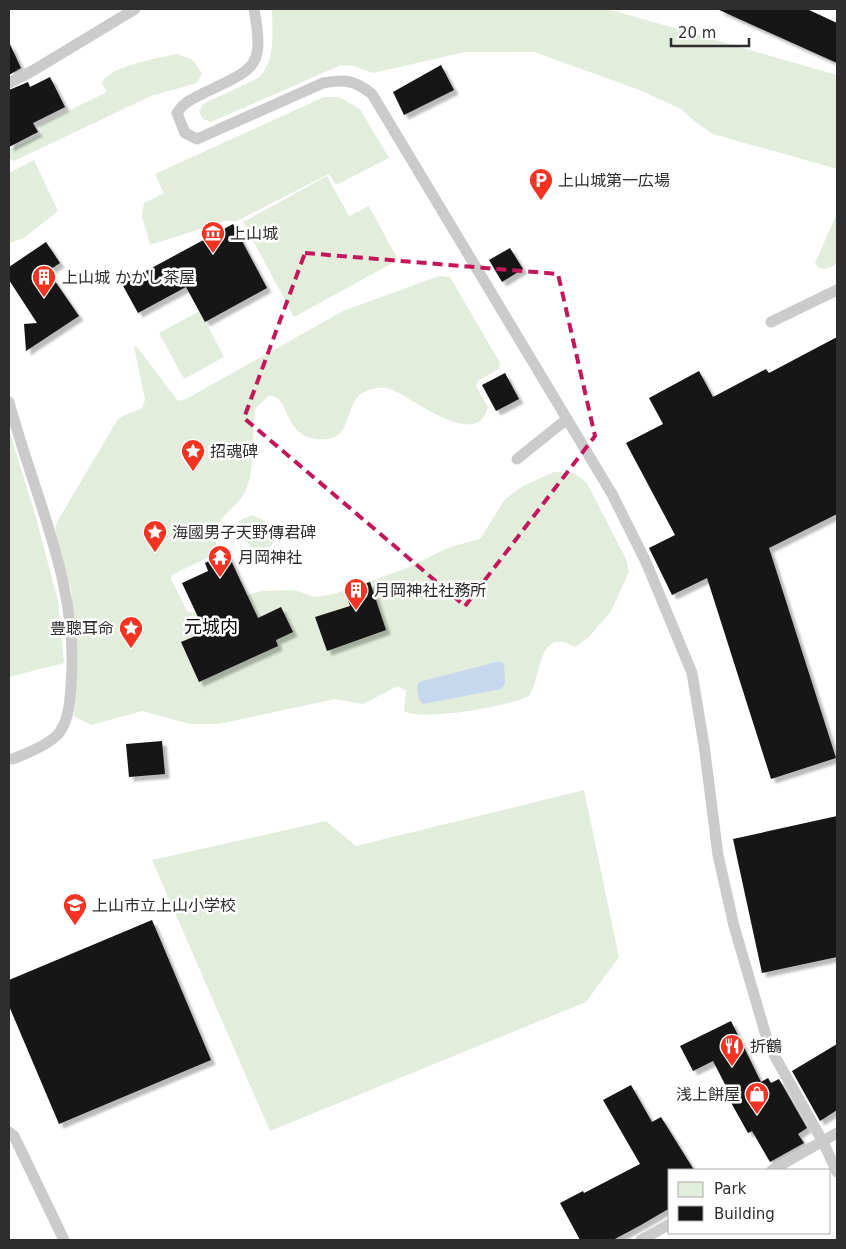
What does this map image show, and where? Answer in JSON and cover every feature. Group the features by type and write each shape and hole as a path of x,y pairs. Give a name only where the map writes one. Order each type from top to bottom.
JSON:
{"lane":[{"path":"9,83 135,9"},
{"path":"254,9 258,29 257,58 247,72 184,103 176,113 185,133 197,139 323,83 341,80 357,82 372,94 612,494 646,562 692,673 704,745 718,855 734,926 770,1046 824,1142 837,1172"},
{"path":"771,322 837,290"},
{"path":"9,402 45,512 66,592 73,664 70,706 61,731 40,747 9,759"},
{"path":"517,459 567,419"},
{"path":"9,1132 14,1136 64,1240"},
{"path":"774,1169 837,1133"},
{"path":"641,1240 668,1225"}],"highlighted area":[{"path":"305,253 558,274 595,436 465,606 244,418"}],"green space":[{"path":"272,9 599,9 615,11 837,75 837,169 713,134 681,109 637,89 534,52 465,52 373,73 354,66 341,65 211,122 203,119 199,111 203,104 260,77 269,61 271,53"},
{"path":"177,54 193,60 202,74 197,83 151,96 14,161 9,158 9,150 42,134 39,125 107,92 102,83 106,77 114,72 147,60"},
{"path":"324,97 339,97 360,109 389,158 336,185 329,174 237,221 225,221 150,245 142,216 144,203 164,193 155,174"},
{"path":"34,160 58,211 24,238 9,243 9,173"},
{"path":"327,176 349,216 369,206 398,260 294,317 243,222"},
{"path":"837,213 837,264 825,269 819,268 815,263"},
{"path":"439,276 450,277 500,363 499,369 479,380 476,386 488,407 481,420 471,424 457,423 426,409 397,392 387,388 378,388 360,395 354,402 344,428 338,435 330,439 317,439 306,436 298,430 281,402 276,397 268,396 255,409 251,470 246,490 217,527 215,554 172,575 171,579 187,611 191,613 261,591 294,590 314,597 334,594 402,570 450,547 480,539 505,499 523,486 554,472 574,473 587,483 626,559 629,572 611,611 589,637 575,647 563,642 554,643 547,648 529,696 486,708 446,714 414,714 404,711 406,691 398,686 363,704 335,699 219,724 190,724 142,711 91,725 74,716 78,660 71,589 55,530 57,522 116,422 121,417 142,408 145,400 134,346 137,347 178,401 186,399 343,311"},
{"path":"200,311 224,357 184,379 159,333"},
{"path":"9,430 35,514 58,601 64,663 9,677"},
{"path":"252,515 265,521 274,540 268,549 253,548 236,532 236,525 242,519"},
{"path":"584,790 619,957 586,1002 270,1131 152,860 326,821 356,846"}],"water":[{"path":"500,661 504,664 505,683 501,689 423,704 419,700 417,686 419,682"}],"building":[{"path":"717,9 807,9 837,23 837,63"},
{"path":"9,42 21,68 9,75"},
{"path":"441,65 454,90 404,115 393,92"},
{"path":"50,77 65,107 33,123 38,132 9,147 9,90 28,82 30,87"},
{"name":"上山城","path":"233,224 267,288 205,322 186,287 138,313 122,284"},
{"name":"上山城 かかし茶屋","path":"46,242 60,263 48,271 79,316 26,351 24,324 37,323 9,280 9,267"},
{"path":"510,248 523,269 502,282 489,260"},
{"path":"837,337 837,514 769,548 836,758 771,779 707,578 672,595 649,548 675,535 626,443 663,424 649,398 699,371 713,397 766,369 769,373"},
{"path":"505,373 519,399 496,411 482,385"},
{"path":"227,552 258,618 281,607 293,632 276,640 278,646 199,682 181,642 205,632 182,583 208,571 205,563"},
{"name":"月岡神社社務所","path":"370,582 386,630 327,651 315,617 350,606 345,590"},
{"path":"162,741 165,774 129,777 126,744"},
{"path":"837,816 837,957 762,973 733,839"},
{"path":"152,920 211,1060 59,1124 9,1006 9,980"},
{"path":"731,1021 761,1082 768,1078 771,1083 779,1079 807,1128 798,1134 804,1143 770,1162 752,1131 748,1133 729,1099 732,1098 713,1061 693,1071 680,1046"},
{"path":"837,1044 837,1110 820,1121 792,1071"},
{"path":"631,1085 652,1122 661,1117 693,1169 668,1169 668,1209 613,1240 580,1240 560,1203 583,1191 584,1193 640,1164 603,1100"}],"place":[{"name":"上山城第一広場","path":"541,201"},
{"name":"上山城","path":"213,254"},
{"name":"上山城 かかし茶屋","path":"44,298"},
{"name":"招魂碑","path":"193,472"},
{"name":"海國男子天野傳君碑","path":"155,553"},
{"name":"月岡神社","path":"220,578"},
{"name":"月岡神社社務所","path":"356,611"},
{"name":"豊聰耳命","path":"131,649"},
{"name":"上山市立上山小学校","path":"75,926"},
{"name":"折鶴","path":"732,1067"},
{"name":"浅上餅屋","path":"757,1115"}],"district":[{"name":"元城内","path":"211,626"}]}
